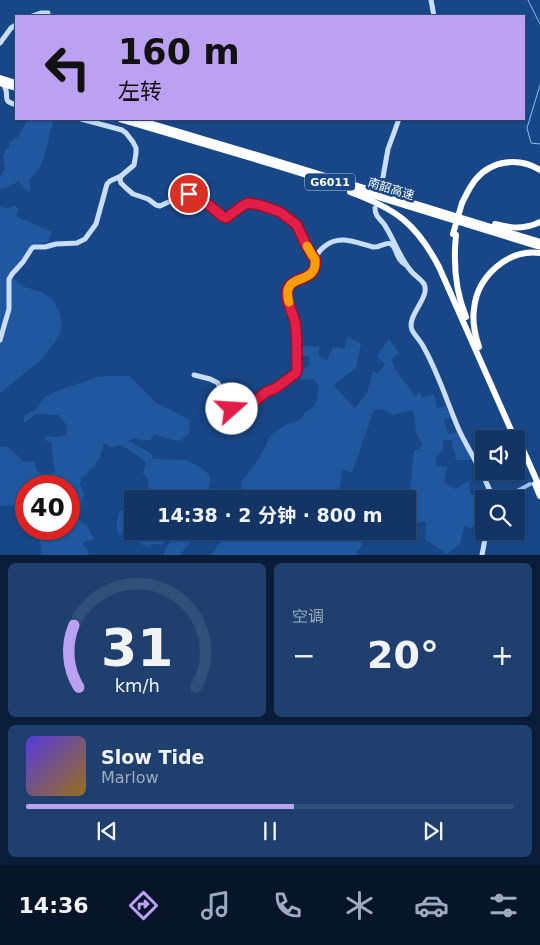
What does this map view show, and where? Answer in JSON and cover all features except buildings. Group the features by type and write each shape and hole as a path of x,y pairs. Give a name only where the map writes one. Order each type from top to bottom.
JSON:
{"highway":[{"path":"0,78 15,83"},
{"path":"0,83 15,88"},
{"name":"南韶高速","path":"123,120 540,247"},
{"name":"南韶高速","path":"139,120 540,242"},
{"path":"462,317 455,297 451,266 454,234 464,204 476,179 492,166 503,163 524,163 540,170"},
{"path":"278,166 375,202 402,218 417,231 439,267 512,430"},
{"path":"464,204 484,175 492,170 501,167 517,166 533,170 540,175"},
{"path":"395,197 510,227 521,228 540,222"},
{"path":"454,234 454,262 457,288 465,315 482,358 540,488"},
{"path":"482,358 474,323 475,303 480,286 492,270 501,263 512,257 540,253"},
{"path":"525,461 540,496"}],"street":[{"path":"431,0 434,15"},
{"path":"35,15 48,13 47,15"},
{"path":"0,43 15,26"},
{"path":"0,78 6,90 7,101 15,105"},
{"path":"0,340 10,309 9,278 32,248 81,242 96,224 107,184 134,166 136,148 126,133 122,130 86,120"},
{"path":"381,188 388,149 399,120"},
{"path":"121,176 121,183 133,194 148,199 160,206 193,194 197,195 226,218 248,203 276,210 297,225 315,259"},
{"path":"375,208 375,214 383,223 406,266"},
{"path":"194,375 218,383 223,401 232,409 255,401 266,392 276,388 292,377 297,369 295,322 287,294 293,282 309,276 315,268 315,259 321,249 335,240 351,241 378,247 387,243 392,246 398,259 424,283 422,300 410,325 434,370 460,431 489,490"},
{"path":"519,490 530,484"},
{"path":"482,555 484,540"}],"shaded area":[{"path":"27,120 55,120 40,167 29,179 31,189 29,192 26,191 19,181 0,189 0,177 5,169 3,156 11,141 18,137"},
{"path":"15,206 19,209 16,216 52,232 48,242 32,245 20,262 8,274 24,287 42,292 53,300 60,313 62,327 55,342 42,359 0,393 0,207"},
{"path":"348,337 361,343 356,368 333,385 355,408 367,393 373,371 378,374 385,364 377,356 389,339 399,353 391,359 395,369 415,396 420,392 422,398 434,394 437,408 445,406 452,418 444,419 448,434 458,432 471,460 456,460 452,440 443,440 443,449 436,458 436,466 447,467 444,482 455,489 469,481 470,493 475,495 475,523 472,528 464,526 460,544 447,554 426,540 426,521 416,523 416,490 410,490 414,451 423,446 416,432 415,418 412,410 393,415 382,409 374,410 352,473 342,469 340,490 242,490 241,482 259,458 271,435 285,425 300,420 306,412 312,409 317,400 319,387 314,379 301,380 301,370 309,366 310,357 301,355 301,345 319,347 319,356 327,360 333,347 344,349"},
{"path":"129,376 156,403 190,420 189,434 180,441 154,434 150,440 136,439 128,441 151,453 153,459 187,460 201,468 210,476 209,490 148,490 149,481 143,473 146,463 144,460 121,445 112,447 104,443 100,457 82,478 80,484 80,475 46,475 55,472 51,442 44,440 46,436 59,437 67,434 66,424 58,415 36,414 24,423 24,416 36,409 45,397 59,390 97,377"},
{"path":"6,446 24,462 34,461 37,471 42,475 15,475 15,507 0,506 0,447"},
{"path":"80,484 84,494 80,510"},
{"path":"124,509 124,527 120,537 117,531 119,512"},
{"path":"80,520 88,527 94,539 82,543 89,553 87,555 42,555 40,540 80,540"},
{"path":"137,540 166,540 162,545 152,544 150,548 137,542"},
{"path":"172,540 190,540 180,555 164,555 165,549"},
{"path":"221,540 363,540 356,553 358,555 210,555"}],"waterway":[{"path":"528,0 540,24"},
{"path":"540,85 527,128 531,143 540,144"}],"slow traffic":[{"path":"289,302 287,294 293,282 309,276 315,268 315,259 307,246"}],"route":[{"path":"189,194 197,195 226,218 248,203 280,212 297,225 316,263 313,272 309,276 293,282 287,294 295,322 296,373 255,401 232,409"}]}
